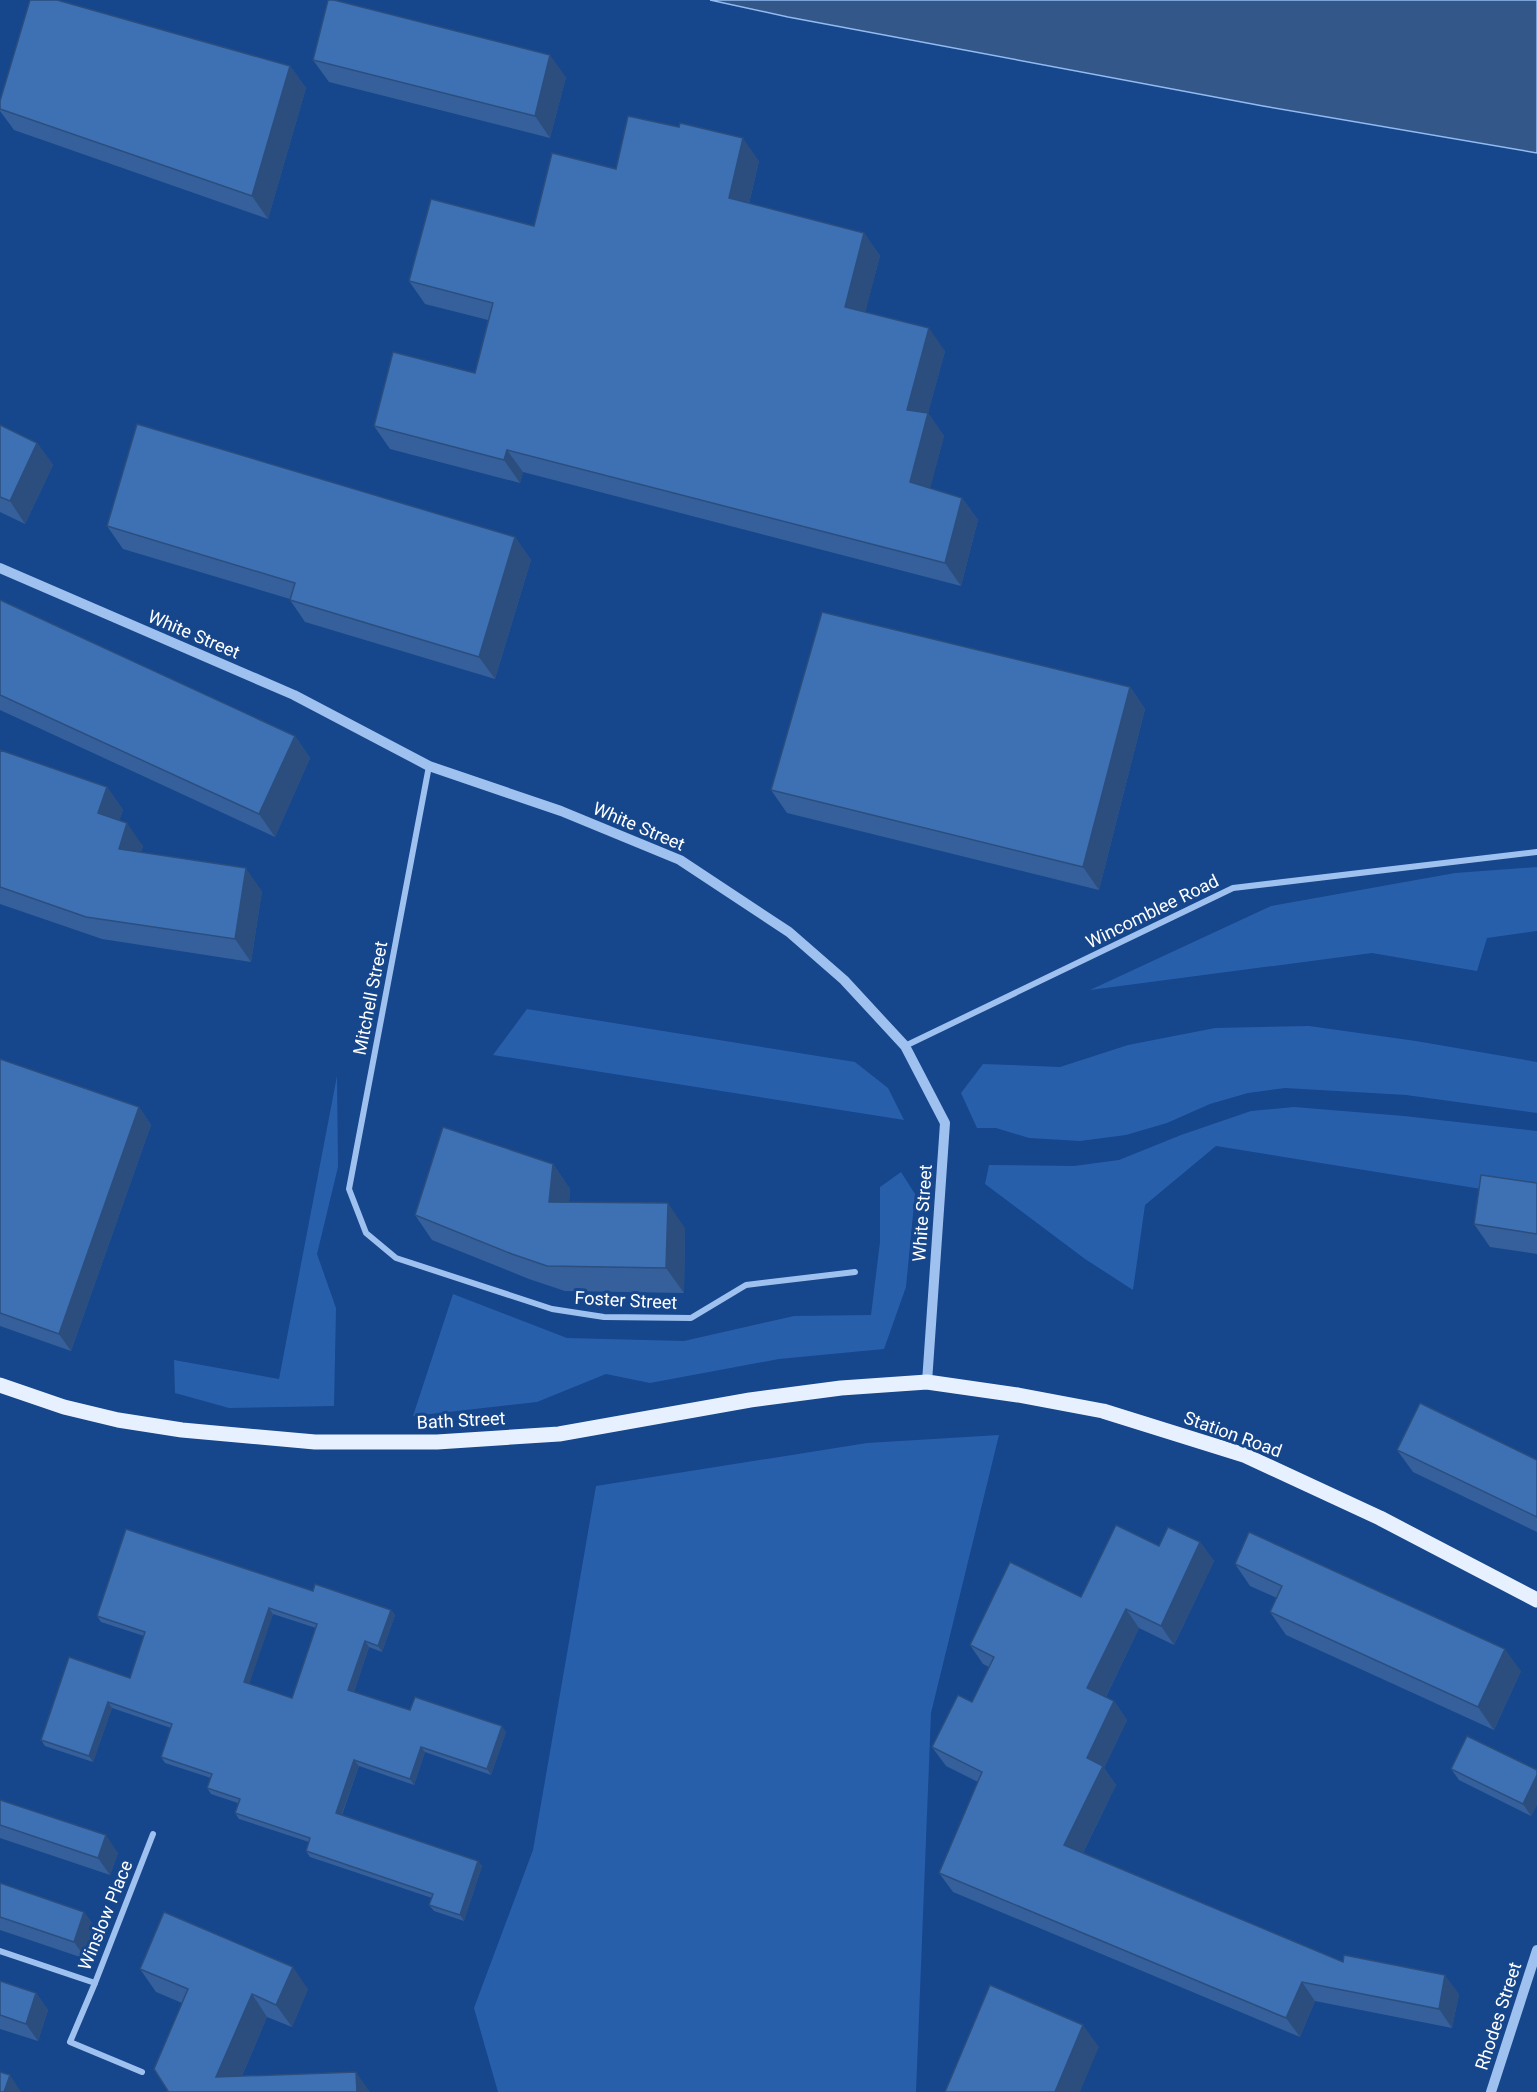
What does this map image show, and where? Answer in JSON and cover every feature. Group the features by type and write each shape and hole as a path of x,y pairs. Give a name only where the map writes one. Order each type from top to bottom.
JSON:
{"main road":[{"name":"Bath Street","path":"0,1385 64,1407 118,1420 182,1430 315,1442 415,1442 559,1434 750,1400 841,1388 927,1382"},
{"name":"Station Road","path":"927,1382 1018,1395 1102,1411 1244,1455 1380,1518 1537,1600"}],"street":[{"name":"White Street","path":"0,568 294,695 429,766 561,811 680,860 789,932 844,980 905,1046 945,1123 927,1382"},
{"name":"Mitchell Street","path":"366,1233 349,1189 429,766"},
{"name":"Wincomblee Road","path":"905,1046 1233,888 1537,852"},
{"name":"Foster Street","path":"366,1233 396,1258 552,1310 604,1317 691,1318 746,1286 855,1272"},
{"name":"Winslow Place","path":"0,1951 95,1983 153,1834"},
{"name":"Rhodes Street","path":"1491,2092 1537,1950"},
{"path":"95,1983 70,2043 142,2072"}],"shaded area":[{"path":"710,0 1537,0 1537,153 1263,106 788,17"},
{"path":"1537,867 1537,931 1487,938 1477,971 1372,953 1090,990 1271,906 1455,873"},
{"path":"527,1009 855,1062 888,1088 904,1120 493,1055"},
{"path":"1309,1026 1416,1041 1537,1062 1537,1113 1406,1095 1285,1088 1248,1093 1210,1104 1167,1123 1126,1135 1080,1141 1029,1138 996,1128 977,1128 961,1093 983,1064 1060,1067 1128,1045 1215,1028"},
{"path":"337,1076 338,1167 317,1254 336,1308 334,1406 229,1408 175,1393 174,1360 279,1379"},
{"path":"1294,1107 1404,1116 1537,1131 1537,1198 1216,1146 1145,1205 1133,1290 1085,1259 985,1184 989,1165 1074,1166 1119,1160 1181,1135 1251,1111"},
{"path":"901,1172 915,1194 906,1287 884,1349 779,1359 650,1383 606,1374 537,1402 413,1416 453,1294 567,1338 684,1341 794,1316 871,1315 880,1242 880,1187"},
{"path":"999,1435 931,1713 916,2092 498,2092 474,2008 533,1850 596,1486 867,1443"}],"building":[{"path":"30,0 57,0 290,66 252,196 0,109 0,101"},
{"path":"328,0 550,55 535,116 313,60"},
{"path":"628,116 679,127 680,123 743,138 729,198 864,233 845,307 929,328 907,410 928,413 910,482 962,498 945,563 507,450 504,460 374,426 393,352 475,373 493,303 409,281 431,199 534,226 552,153 616,169"},
{"path":"137,424 515,537 479,657 290,600 295,583 107,526"},
{"path":"0,425 37,443 10,501 0,497"},
{"path":"0,600 295,736 259,814 0,695"},
{"path":"822,612 1130,687 1083,867 771,790"},
{"path":"0,750 107,787 98,813 127,823 119,849 246,868 235,939 86,917 0,887"},
{"path":"0,1059 139,1107 59,1334 0,1313"},
{"path":"443,1127 553,1164 549,1202 668,1203 666,1268 547,1266 415,1215"},
{"path":"1481,1175 1537,1183 1537,1234 1474,1224"},
{"path":"1420,1403 1537,1460 1537,1517 1397,1450"},
{"path":"1116,1525 1159,1546 1168,1527 1200,1542 1161,1626 1126,1609 1087,1688 1114,1701 1087,1758 1103,1766 1064,1845 1343,1962 1344,1955 1445,1975 1439,2009 1302,1982 1286,2018 939,1873 982,1772 932,1747 958,1695 972,1702 994,1657 970,1645 1010,1562 1081,1597"},
{"path":"126,1529 313,1591 315,1584 391,1610 378,1646 365,1641 348,1690 410,1710 415,1697 502,1726 487,1769 421,1747 410,1779 354,1760 336,1813 478,1861 460,1915 429,1905 433,1894 306,1851 310,1838 235,1813 240,1799 207,1788 212,1774 161,1757 172,1724 108,1702 89,1756 41,1740 69,1657 130,1678 145,1632 97,1616","holes":["269,1608 317,1624 292,1698 244,1682"]},
{"path":"1249,1532 1505,1649 1478,1707 1270,1612 1282,1586 1235,1564"},
{"path":"1467,1736 1537,1770 1537,1775 1523,1804 1451,1769"},
{"path":"0,1800 106,1835 98,1858 0,1825"},
{"path":"0,1883 84,1912 74,1942 0,1917"},
{"path":"164,1912 293,1967 276,2005 252,1994 216,2077 356,2072 357,2092 166,2092 168,2091 154,2069 188,1989 140,1969"},
{"path":"0,1981 36,1993 26,2024 0,2015"},
{"path":"990,1985 1083,2025 1055,2092 945,2092"},
{"path":"0,2072 10,2075 4,2092 0,2092"}]}
